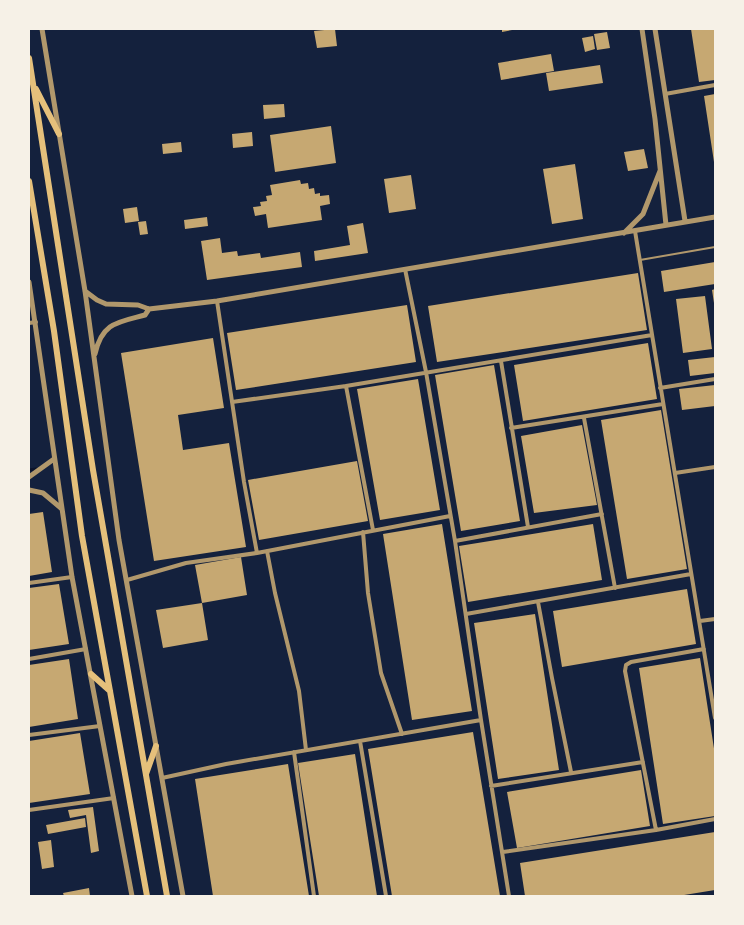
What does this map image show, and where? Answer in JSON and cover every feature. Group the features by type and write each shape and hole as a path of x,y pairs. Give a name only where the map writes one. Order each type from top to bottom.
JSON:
{"highway":[{"path":"29,58 93,470 167,896"},
{"path":"33,83 59,134"},
{"path":"29,181 54,331 82,536 147,896"},
{"path":"91,674 110,691"},
{"path":"145,776 156,746"}],"street":[{"path":"42,29 85,291 119,540 183,896"},
{"path":"642,29 661,170 666,225"},
{"path":"655,29 685,221"},
{"path":"665,94 715,85"},
{"path":"624,233 643,214 661,170"},
{"path":"85,291 97,300 106,304 138,305 149,309 216,302 715,217"},
{"path":"635,231 715,718"},
{"path":"405,269 426,372 450,516 509,896"},
{"path":"29,282 72,577 132,896"},
{"path":"216,302 244,482 257,552"},
{"path":"94,359 97,346 107,330 122,320 146,316 149,309"},
{"path":"29,323 36,322"},
{"path":"232,402 346,386 652,335"},
{"path":"501,361 528,527"},
{"path":"660,388 715,378"},
{"path":"346,386 373,530"},
{"path":"511,428 584,418 663,404"},
{"path":"584,418 615,588"},
{"path":"29,477 54,459"},
{"path":"675,473 715,467"},
{"path":"29,490 42,493 62,509"},
{"path":"454,541 602,514"},
{"path":"127,580 186,563 267,551 450,516"},
{"path":"363,532 368,593 382,673 402,734"},
{"path":"267,551 275,593 299,691 306,750"},
{"path":"466,614 691,574"},
{"path":"29,584 72,577"},
{"path":"538,602 572,772"},
{"path":"700,621 715,619"},
{"path":"29,659 86,649"},
{"path":"656,830 644,762 624,671 626,665 631,662 704,649"},
{"path":"162,778 226,764 481,720"},
{"path":"29,735 100,726"},
{"path":"360,741 386,896"},
{"path":"294,752 314,896"},
{"path":"491,786 572,772 644,762"},
{"path":"29,810 114,798"},
{"path":"503,852 656,830 715,819"}],"lane":[{"path":"640,260 715,247"}],"building":[{"path":"335,29 337,46 317,48 314,31"},
{"path":"502,29 512,29 512,30 502,32"},
{"path":"691,29 715,29 715,80 699,82"},
{"path":"607,32 610,48 597,50 594,34"},
{"path":"593,36 595,49 585,52 582,38"},
{"path":"551,54 554,71 501,80 498,63"},
{"path":"600,65 603,83 549,91 546,73"},
{"path":"715,94 715,162 714,162 704,96"},
{"path":"284,104 285,117 264,119 263,105"},
{"path":"331,126 336,163 275,172 270,135"},
{"path":"252,132 253,146 233,148 232,134"},
{"path":"181,142 182,152 163,154 162,144"},
{"path":"644,149 648,168 628,171 624,152"},
{"path":"575,164 583,219 552,224 543,169"},
{"path":"411,175 416,209 389,213 384,179"},
{"path":"300,180 301,184 308,183 309,189 314,188 315,194 320,193 320,196 329,195 330,204 320,206 322,220 268,228 266,214 255,216 253,207 261,206 260,202 267,201 266,196 272,195 270,185"},
{"path":"137,207 139,221 125,223 123,209"},
{"path":"207,217 208,226 185,229 184,220"},
{"path":"146,221 148,234 140,235 138,222"},
{"path":"363,223 368,253 315,261 314,251 350,245 347,226"},
{"path":"220,238 222,253 237,251 238,256 260,253 261,258 300,252 302,267 207,280 201,241"},
{"path":"715,262 715,284 664,292 661,271"},
{"path":"638,273 647,330 437,362 428,306"},
{"path":"715,289 715,303 714,303 712,290"},
{"path":"705,296 712,349 683,353 676,299"},
{"path":"407,305 416,362 236,390 227,333"},
{"path":"213,338 224,408 178,415 183,450 229,443 246,547 154,561 121,353"},
{"path":"648,343 657,399 523,421 514,365"},
{"path":"715,357 715,373 690,376 688,360"},
{"path":"494,365 520,521 461,531 435,375"},
{"path":"418,379 440,510 380,520 357,389"},
{"path":"715,385 715,406 682,410 679,389"},
{"path":"661,410 687,569 627,579 601,420"},
{"path":"582,425 597,505 534,513 521,436"},
{"path":"357,461 368,521 259,540 248,480"},
{"path":"43,512 52,572 29,576 29,514"},
{"path":"442,524 472,711 412,720 383,534"},
{"path":"593,524 602,580 468,602 459,546"},
{"path":"241,557 247,595 202,603 195,565"},
{"path":"59,584 69,644 29,650 29,588"},
{"path":"687,589 696,644 562,667 553,611"},
{"path":"202,603 208,640 163,648 156,610"},
{"path":"535,614 559,770 498,779 474,623"},
{"path":"700,658 715,755 715,816 663,824 639,668"},
{"path":"69,659 78,719 29,727 29,665"},
{"path":"473,732 500,896 392,896 368,749"},
{"path":"80,733 90,794 29,803 29,741"},
{"path":"355,754 377,896 319,896 298,763"},
{"path":"288,764 309,896 213,896 195,779"},
{"path":"641,770 650,826 517,848 507,792"},
{"path":"93,807 99,851 91,853 86,815 70,818 68,810"},
{"path":"85,818 86,827 48,834 46,825"},
{"path":"715,832 715,890 678,896 525,896 520,863"},
{"path":"51,840 54,867 42,869 38,842"},
{"path":"89,888 90,896 64,896 63,893"}],"waterway":[{"path":"29,470 36,469"}]}
